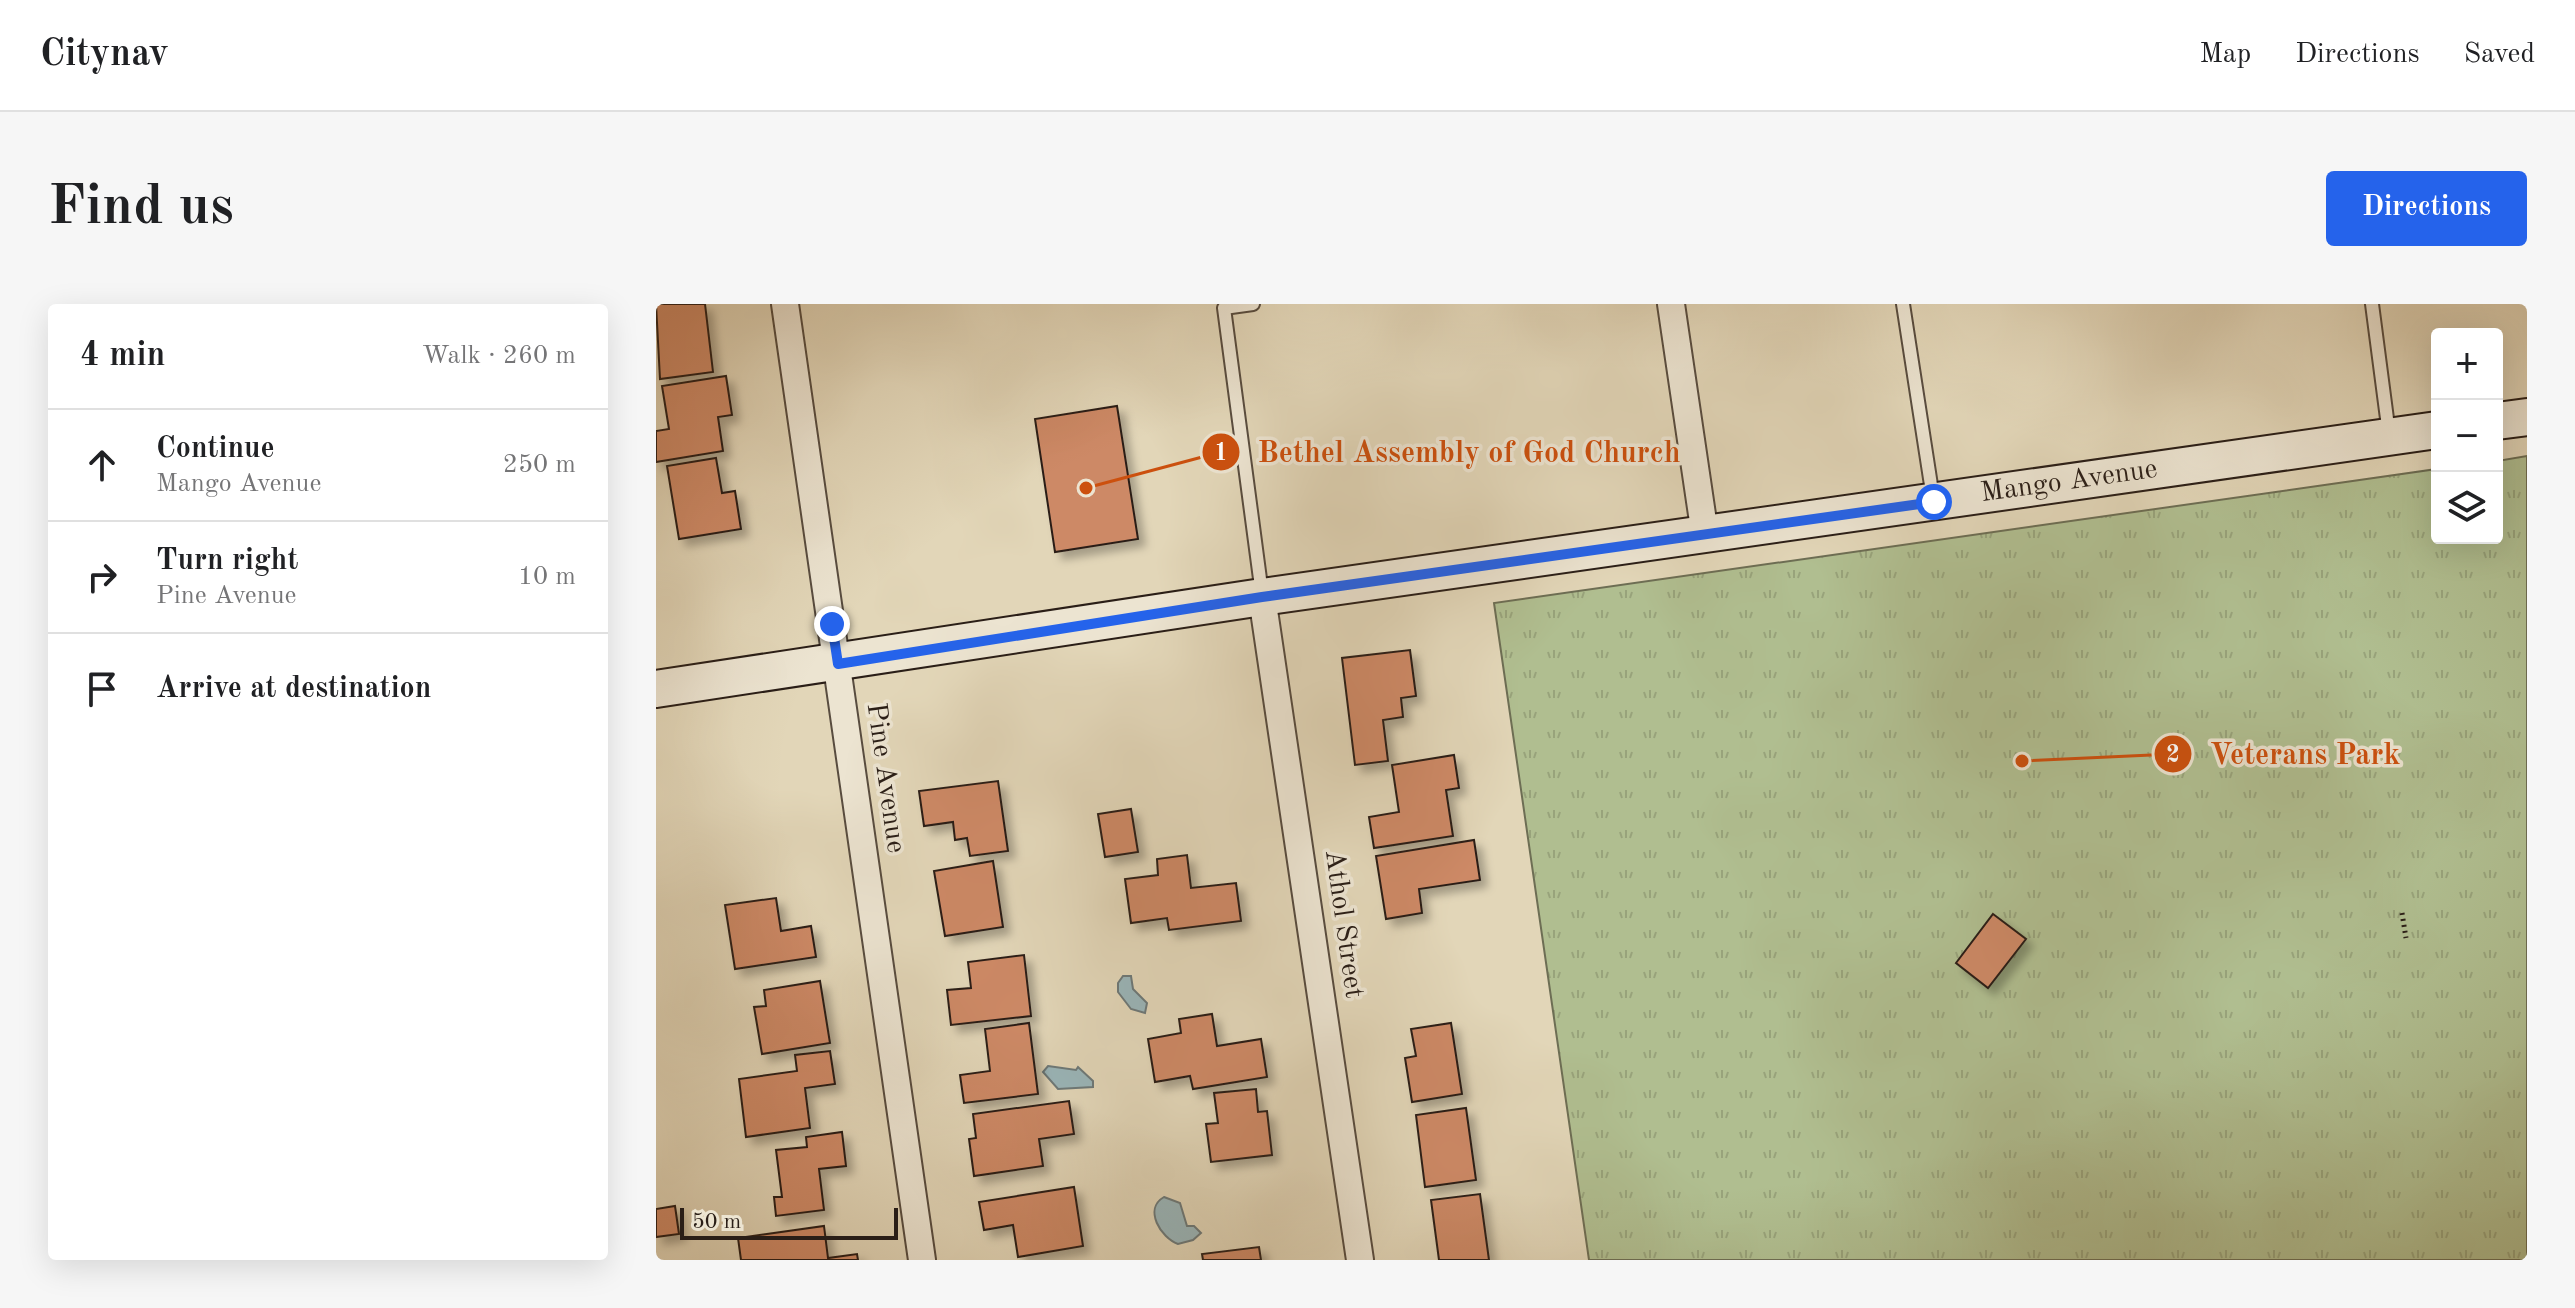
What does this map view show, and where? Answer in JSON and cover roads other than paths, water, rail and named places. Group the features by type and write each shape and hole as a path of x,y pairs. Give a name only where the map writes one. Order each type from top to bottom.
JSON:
{"street":[{"name":"Pine Avenue","path":"785,304 922,1260"},
{"path":"1671,304 1705,535"},
{"path":"2503,420 2527,417"},
{"name":"Mango Avenue","path":"656,689 838,664 1262,597 2431,431"},
{"name":"Athol Street","path":"1262,597 1360,1260"}],"lane":[{"path":"1253,304 1224,308 1259,555 1262,597"},
{"path":"1903,304 1934,502"},
{"path":"2372,304 2390,437"}],"water":[{"path":"1123,976 1131,976 1133,989 1147,1003 1145,1013 1131,1009 1118,992 1118,983"},
{"path":"1048,1066 1076,1070 1078,1067 1093,1081 1093,1087 1058,1089 1043,1072"},
{"path":"1164,1197 1180,1203 1187,1226 1194,1226 1201,1233 1193,1240 1178,1244 1161,1230 1155,1209"}],"place":[{"name":"Bethel Assembly of God Church","path":"1086,488"},
{"name":"Veterans Park","path":"2022,761"}]}
